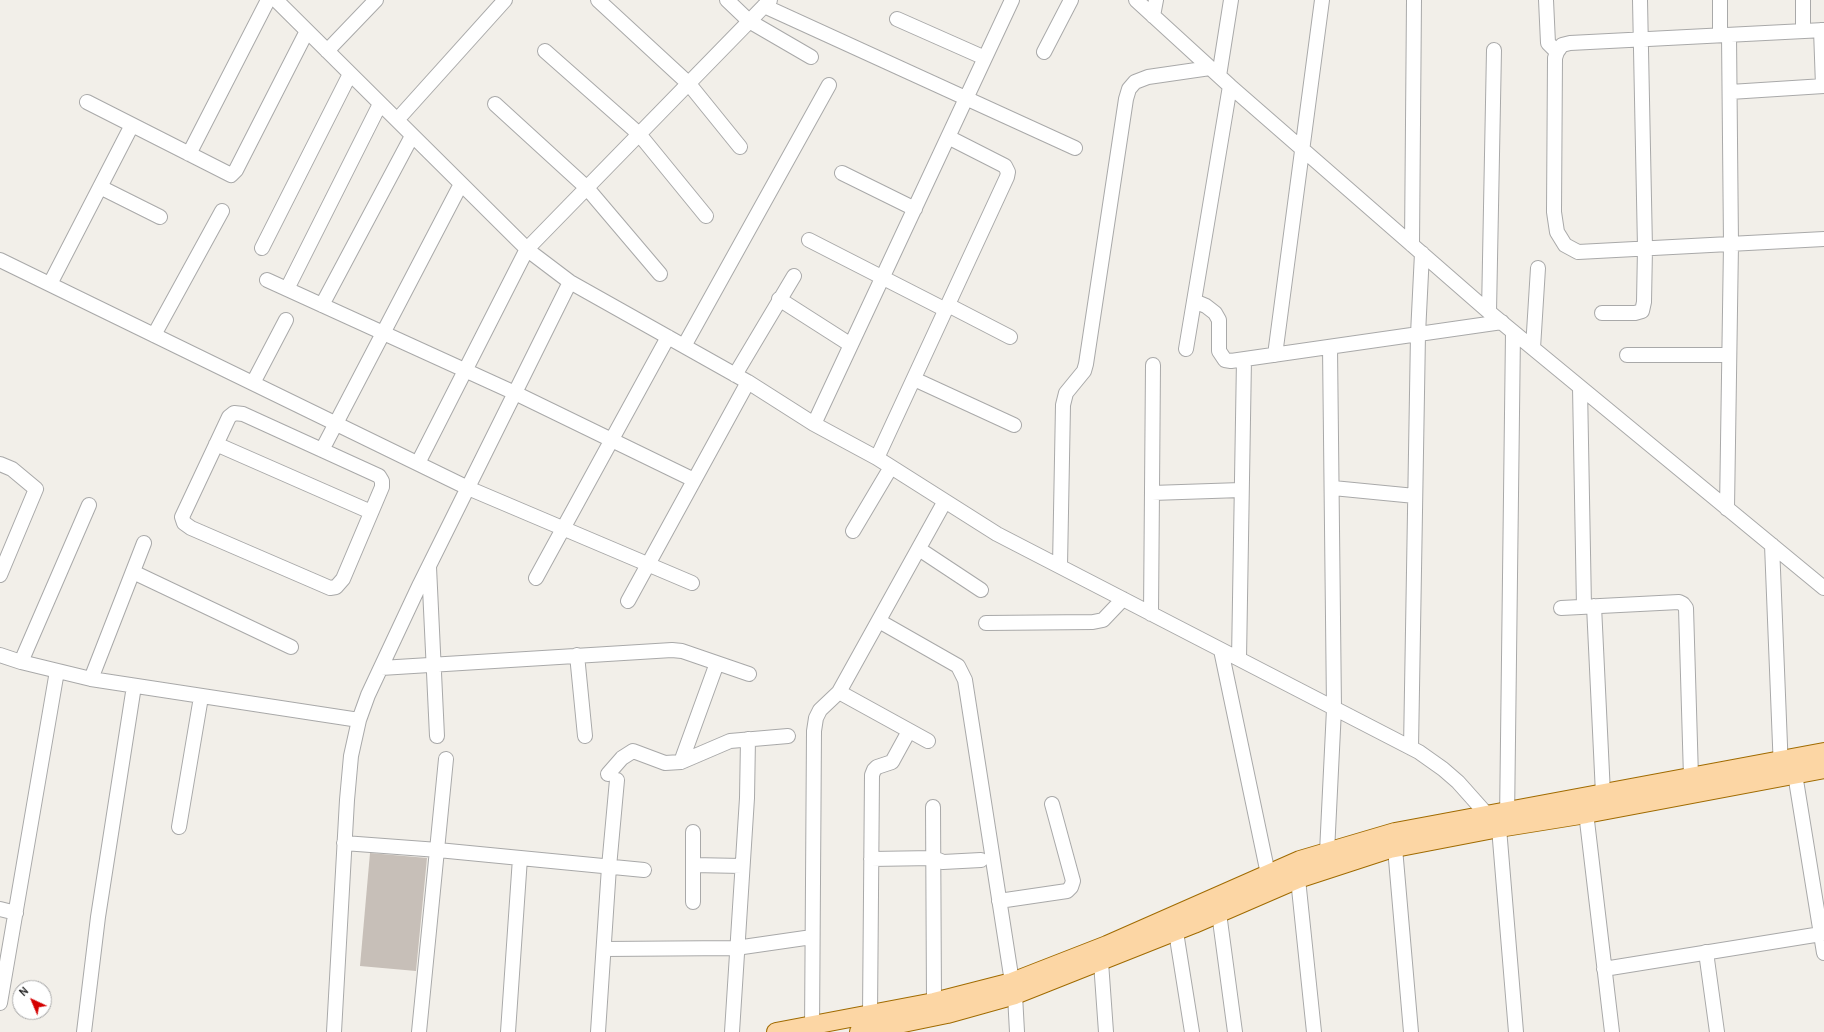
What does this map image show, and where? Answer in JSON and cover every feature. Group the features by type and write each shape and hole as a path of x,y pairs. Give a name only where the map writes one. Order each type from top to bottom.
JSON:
{"main road":[{"path":"859,1032 920,1026 947,1014 1014,989 1101,962 1176,932 1298,879 1395,848 1504,822 1785,770 1824,752"},
{"path":"1585,806 1603,794 1691,777 1785,770 1824,769"},
{"path":"776,1032 811,1029 934,1002 1014,989 1107,945 1300,860 1395,832 1486,814 1504,822"}],"street":[{"path":"188,154 268,0"},
{"path":"276,0 527,249 570,282 748,382 814,424 877,458 997,534 1411,748 1443,768 1458,782 1486,814"},
{"path":"327,51 376,0"},
{"path":"598,0 689,84 740,147"},
{"path":"727,0 749,21 811,57"},
{"path":"814,424 1012,0"},
{"path":"1044,52 1071,0"},
{"path":"1136,0 1230,86 1489,312 1824,588"},
{"path":"1153,16 1156,0"},
{"path":"1215,72 1231,0"},
{"path":"1276,355 1322,0"},
{"path":"1411,748 1418,334 1414,0"},
{"path":"1546,0 1548,43 1556,52"},
{"path":"1602,313 1635,313 1642,311 1644,302 1645,248 1642,39 1640,0"},
{"path":"1720,0 1730,92 1731,244 1727,508"},
{"path":"1803,31 1804,0"},
{"path":"396,120 501,1"},
{"path":"418,463 464,370 527,249 767,3 966,99 1075,148"},
{"path":"897,19 985,58"},
{"path":"1730,92 1824,86 1823,30 1570,43 1562,45 1556,52 1555,58 1554,212 1557,232 1565,245 1578,252 1824,239"},
{"path":"87,102 227,174 233,174 307,31"},
{"path":"1489,312 1494,50"},
{"path":"544,52 639,134 706,216"},
{"path":"1060,566 1063,405 1066,393 1084,371 1086,364 1126,99 1129,89 1135,82 1148,77 1215,72"},
{"path":"262,248 350,74"},
{"path":"684,346 829,85"},
{"path":"1186,349 1230,86"},
{"path":"287,289 380,104"},
{"path":"495,104 587,188 660,274"},
{"path":"50,284 132,125"},
{"path":"322,306 412,136"},
{"path":"877,458 1008,172 1005,166 948,137"},
{"path":"842,174 915,209"},
{"path":"322,450 462,184"},
{"path":"100,187 160,217"},
{"path":"154,335 222,211"},
{"path":"809,240 882,278 1010,337"},
{"path":"0,260 468,488 692,583"},
{"path":"1534,348 1538,268"},
{"path":"735,375 794,276"},
{"path":"267,280 464,370 694,480"},
{"path":"334,1032 344,844 351,756 359,720 368,695 429,566 570,282"},
{"path":"779,300 851,345"},
{"path":"1194,301 1206,306 1215,313 1219,320 1219,351 1225,360 1231,361 1502,322"},
{"path":"253,383 286,320"},
{"path":"1513,332 1504,822 1516,1032"},
{"path":"536,578 668,337"},
{"path":"1327,852 1334,709 1333,488 1330,347"},
{"path":"1627,355 1729,355"},
{"path":"1238,659 1244,359"},
{"path":"1151,614 1153,365"},
{"path":"914,379 1014,425"},
{"path":"628,601 748,382"},
{"path":"1580,387 1589,607 1603,794"},
{"path":"234,413 243,414 379,476 382,481 382,487 343,579 339,585 330,588 190,528 184,523 182,517 216,444 229,417 234,413"},
{"path":"216,444 371,512"},
{"path":"0,464 12,469 36,489 0,576"},
{"path":"853,531 891,467"},
{"path":"1333,488 1415,496"},
{"path":"1152,493 1241,490"},
{"path":"811,1029 814,731 816,718 820,710 840,692 946,501"},
{"path":"21,662 90,504"},
{"path":"91,679 144,543"},
{"path":"1772,545 1785,770 1824,953"},
{"path":"919,549 981,590"},
{"path":"429,566 437,736"},
{"path":"133,572 291,647"},
{"path":"986,623 1093,622 1103,620 1123,599"},
{"path":"1561,608 1679,602 1683,604 1686,608 1691,777"},
{"path":"879,621 958,666 965,680 1014,989 1017,1032"},
{"path":"381,668 672,650 682,651 749,674"},
{"path":"1220,650 1268,874"},
{"path":"0,654 21,662 91,679 359,720"},
{"path":"577,656 585,736"},
{"path":"681,762 717,663"},
{"path":"0,1003 57,671"},
{"path":"84,1032 98,917 134,686"},
{"path":"840,692 928,741"},
{"path":"179,827 201,697"},
{"path":"870,1015 870,859 872,775 877,767 892,762 909,731"},
{"path":"598,1032 609,867 613,777 622,758 633,751 665,763 681,762 730,741 788,736"},
{"path":"732,1032 746,798 748,739"},
{"path":"419,1032 446,759"},
{"path":"999,901 1067,891 1071,887 1073,881 1052,804"},
{"path":"1585,806 1612,1032"},
{"path":"934,807 934,1002"},
{"path":"693,832 693,902"},
{"path":"344,844 438,850 644,870"},
{"path":"1395,848 1411,1032"},
{"path":"508,1032 520,858"},
{"path":"870,859 934,858 943,862 981,860"},
{"path":"693,865 742,866"},
{"path":"1298,879 1314,1032"},
{"path":"0,909 16,913"},
{"path":"1219,913 1235,1032"},
{"path":"1176,932 1192,1032"},
{"path":"1604,969 1821,934"},
{"path":"604,949 736,948 812,937"},
{"path":"1706,952 1717,1032"},
{"path":"1101,962 1106,1032"}],"building":[{"path":"370,853 427,858 416,971 360,966"}]}
